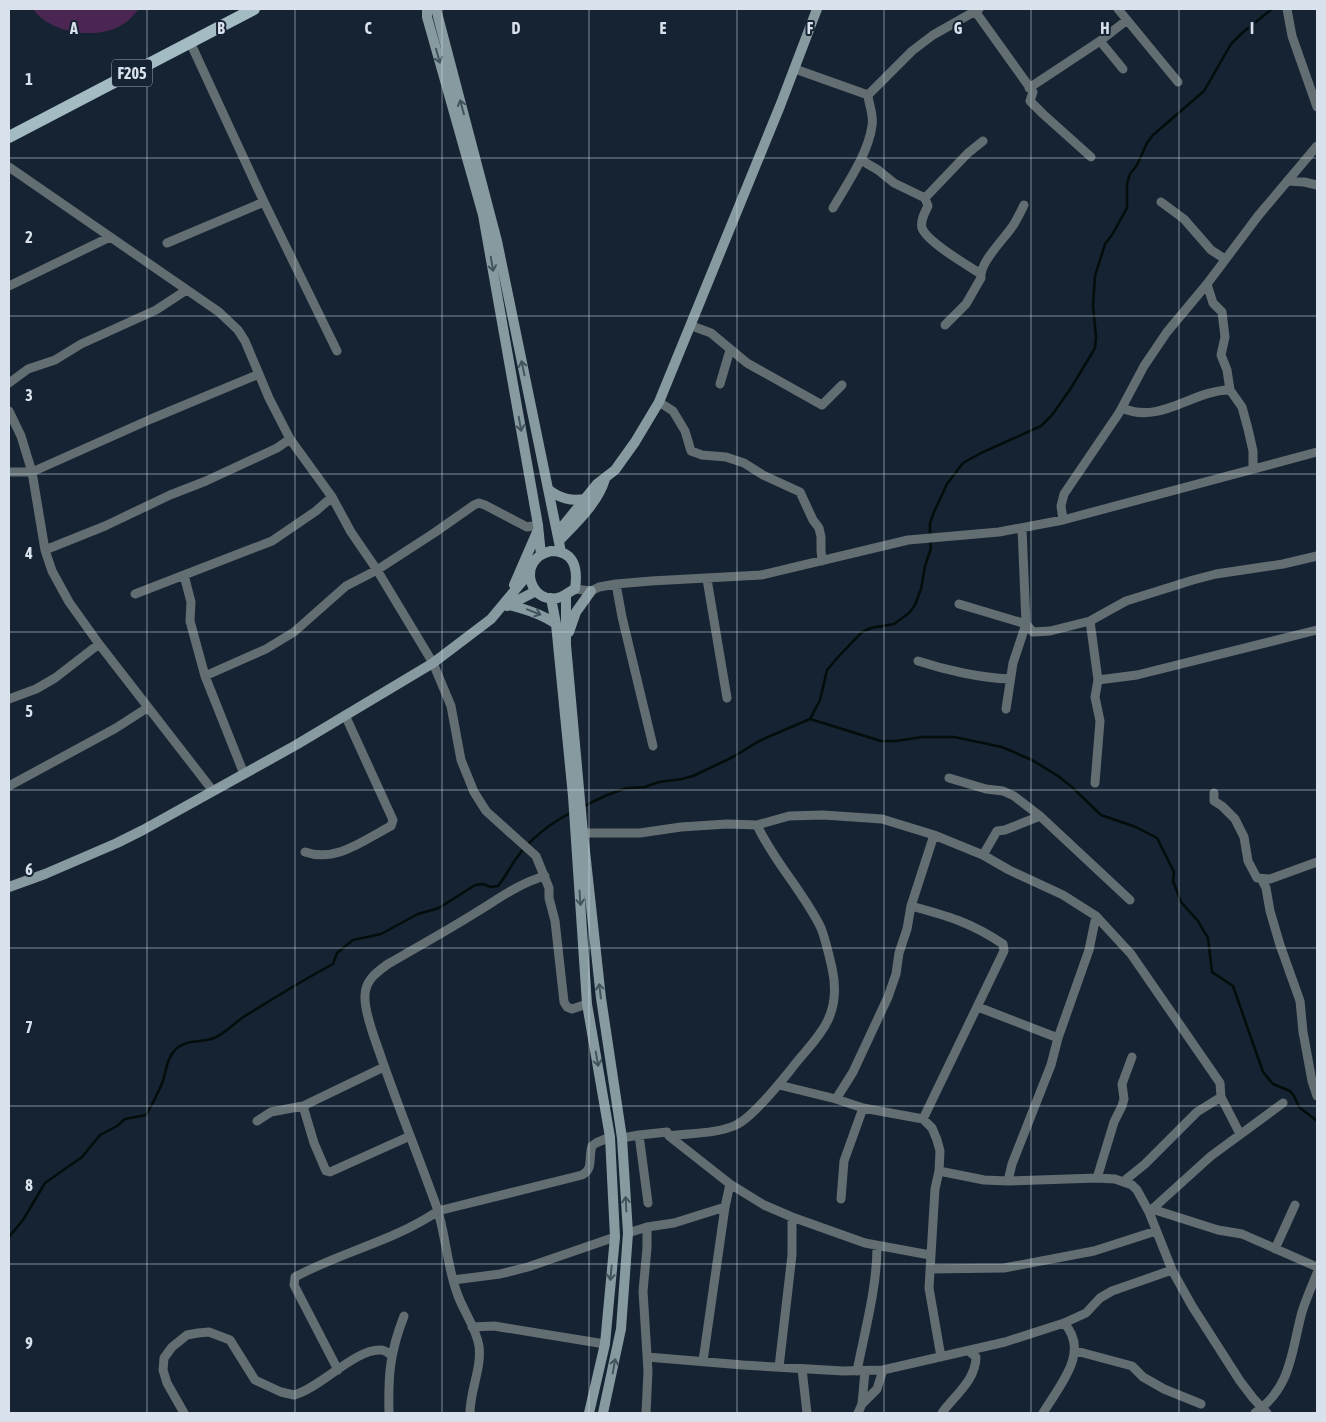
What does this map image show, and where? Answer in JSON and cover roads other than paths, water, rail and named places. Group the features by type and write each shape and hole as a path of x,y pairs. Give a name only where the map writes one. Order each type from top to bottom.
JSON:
{"main road":[{"name":"F205","path":"9,130 239,9"},
{"name":"F205","path":"9,137 254,9"},
{"path":"427,9 427,17 483,215 538,527 540,555"},
{"path":"436,9 497,241 561,552"},
{"path":"558,537 597,484 615,470 635,442 659,402 692,326 795,69 817,9"},
{"path":"558,537 578,521 602,491 605,479"},
{"path":"549,490 556,496 569,500 585,499"},
{"path":"506,604 538,527"},
{"path":"9,887 45,874 117,843 244,774 433,663 490,619 506,604 530,572 533,562 540,555 550,551 561,552 571,559 577,576 570,592 566,645 577,797 601,998 622,1138 628,1233 621,1329 603,1413"},
{"path":"530,572 531,582 536,592 550,598 570,592"},
{"path":"566,645 576,612 590,591"},
{"path":"506,604 536,592"},
{"path":"550,598 556,624 577,797"},
{"path":"506,604 531,610 545,616 556,624"},
{"path":"580,832 587,1004 610,1137 615,1237 605,1344 589,1413"}],"street":[{"path":"1118,9 1178,82"},
{"path":"1288,9 1292,36 1317,106"},
{"path":"868,95 912,51 933,34 977,10 1032,92 1030,101 1091,157"},
{"path":"1029,88 1100,41 1127,20"},
{"path":"1100,41 1123,69"},
{"path":"190,42 264,202 337,351"},
{"path":"795,69 868,95"},
{"path":"834,208 861,160 872,126 872,111 868,95"},
{"path":"925,198 968,153 983,141"},
{"path":"1063,520 1061,506 1064,494 1122,408 1144,366 1167,332 1317,146"},
{"path":"861,160 878,170 894,183 925,198 928,206 923,217 922,227 926,235 934,243 980,274"},
{"path":"9,167 219,312 238,330 246,341 259,374 290,439 332,497 351,532 377,570 433,663 451,706 461,760 474,792 486,811 536,856 549,888 549,898 555,922 564,1002 572,1010 587,1004"},
{"path":"1287,182 1304,182 1317,185"},
{"path":"167,243 264,202"},
{"path":"1161,202 1184,219 1211,250 1225,259"},
{"path":"945,325 966,304 981,278 980,274 1024,205"},
{"path":"9,286 110,236"},
{"path":"1207,284 1213,303 1222,312 1225,337 1221,355 1227,370 1230,390 1242,407 1257,468"},
{"path":"9,383 28,369 55,360 81,344 156,310 185,290"},
{"path":"692,326 711,334 746,363 822,405 842,386"},
{"path":"720,384 730,350"},
{"path":"9,472 32,472 159,415 259,374"},
{"path":"1122,408 1149,414 1211,392 1230,390"},
{"path":"659,402 673,411 685,431 691,451 702,455 726,457 744,463 763,475 800,492 822,537 820,550 822,561"},
{"path":"9,411 21,436 32,472 45,550 52,572 99,644 213,791"},
{"path":"45,550 106,526 170,495 206,481 277,448 290,439"},
{"path":"570,592 590,591 599,587 616,584 761,575 908,540 990,533 1022,528 1063,520 1317,452"},
{"path":"135,594 272,541 316,511 332,497"},
{"path":"205,676 266,649 294,632 346,586 377,570 474,505 479,503 485,505 527,526 538,527"},
{"path":"1006,709 1010,679 1026,624 1022,528"},
{"path":"960,604 1026,624 1033,632 1042,632 1090,621 1126,601 1193,580 1216,574 1238,572 1317,556"},
{"path":"184,575 190,602 190,621 205,676 244,774"},
{"path":"707,578 727,698"},
{"path":"616,584 653,746"},
{"path":"1090,621 1098,680 1095,697 1100,720 1095,783"},
{"path":"1098,680 1137,675 1317,630"},
{"path":"9,699 36,689 55,678 99,644"},
{"path":"918,661 991,678 1010,679"},
{"path":"9,786 116,728 147,708"},
{"path":"304,852 313,855 325,855 354,847 392,824 393,820 345,715"},
{"path":"949,778 986,789 1003,791 1014,796 1040,816 1130,900"},
{"path":"1214,793 1214,801 1235,819 1244,838 1248,861 1257,878 1266,882 1317,862"},
{"path":"580,832 640,833 681,827 727,824 757,825 789,816 823,815 882,819 934,835 983,855 1009,870 1063,895 1096,916 1131,954 1193,1042 1220,1083 1221,1097 1240,1134"},
{"path":"983,855 997,830 1005,830 1040,816"},
{"path":"669,1136 721,1130 739,1124 779,1085 821,1033 832,1010 835,988 829,955 821,928 809,906 774,858 757,825"},
{"path":"836,1099 853,1072 888,997 896,974 899,953 907,929 911,906 934,835"},
{"path":"470,1413 472,1390 479,1359 479,1346 462,1308 453,1280 438,1211 384,1067 364,997 369,981 374,974 388,964 479,911 505,893 545,876"},
{"path":"1266,882 1270,911 1300,1001 1303,1032 1312,1081 1317,1096"},
{"path":"911,906 958,919 982,929 1003,944 1004,951 923,1119"},
{"path":"1008,1181 1012,1164 1051,1066 1058,1038 1088,950 1096,916"},
{"path":"978,1007 1058,1038"},
{"path":"1097,1178 1114,1122 1122,1106 1124,1099 1122,1084 1132,1057"},
{"path":"257,1121 271,1112 303,1106 384,1067"},
{"path":"779,1085 836,1099 863,1108 923,1119 932,1128 940,1151 939,1171 935,1189 929,1288 941,1357"},
{"path":"1124,1181 1145,1164 1197,1112 1221,1097"},
{"path":"1150,1211 1211,1156 1283,1103"},
{"path":"303,1106 314,1143 326,1171 330,1172 410,1136"},
{"path":"841,1199 844,1161 863,1108"},
{"path":"622,1138 667,1132 669,1136 730,1184 764,1205 792,1217 877,1246 930,1254"},
{"path":"639,1135 648,1202"},
{"path":"338,1370 294,1285 296,1277 394,1235 427,1219 438,1211 582,1175 590,1169 592,1146 610,1137"},
{"path":"939,1171 984,1180 1097,1178 1124,1181 1137,1190 1150,1211 1156,1232 1172,1270 1192,1306 1261,1412 1283,1383 1289,1368 1303,1309 1317,1273"},
{"path":"703,1361 730,1184"},
{"path":"1276,1249 1295,1205"},
{"path":"628,1233 647,1227 674,1223 725,1207"},
{"path":"1150,1211 1218,1230 1242,1234 1317,1267"},
{"path":"780,1367 792,1255 792,1217"},
{"path":"646,1413 648,1371 643,1291 647,1227"},
{"path":"930,1269 1004,1268 1094,1250 1156,1232"},
{"path":"453,1280 500,1274 528,1267 615,1237"},
{"path":"862,1404 861,1371 877,1246"},
{"path":"647,1357 802,1369 883,1370 970,1352 1064,1323 1086,1313 1100,1298 1112,1291 1172,1270"},
{"path":"389,1413 391,1355 404,1316"},
{"path":"1043,1413 1062,1384 1072,1365 1076,1351 1072,1331 1064,1323"},
{"path":"472,1327 494,1326 605,1344"},
{"path":"184,1413 167,1383 163,1370 164,1358 172,1347 187,1335 209,1332 230,1340 255,1380 292,1395 297,1395 362,1355 373,1351 386,1351 391,1355"},
{"path":"1076,1351 1132,1366 1143,1377 1164,1389 1201,1404"},
{"path":"942,1413 972,1374 976,1357 970,1352"},
{"path":"802,1369 807,1413"},
{"path":"858,1413 862,1404 877,1389 883,1370"}],"waterway":[{"path":"930,536 930,523 934,512 947,484 963,463 1041,426 1052,415 1071,388 1095,348 1096,337 1093,306 1095,276 1105,244 1127,208 1127,184 1130,174 1153,135 1204,91 1231,44 1272,9"},
{"path":"584,806 627,788 645,787 659,782 693,776 733,757 759,741 810,719 820,700 827,670 839,656 862,632 871,628 894,624 909,613 915,605 931,548 930,541"},
{"path":"810,719 881,741 922,737 954,737 1002,747 1032,760 1058,776 1101,815 1136,827 1157,838 1174,872 1173,881 1181,902 1198,921 1208,938 1212,972 1233,986 1263,1072 1273,1084 1290,1091 1299,1107 1317,1121"},
{"path":"9,1237 23,1220 45,1183 82,1157 100,1135 117,1126 125,1119 146,1115 163,1081 170,1057 175,1050 184,1044 214,1038 245,1016 333,964 337,953 353,940 381,934 418,914 439,908 475,885 498,886 523,849 548,826 570,813"}]}
